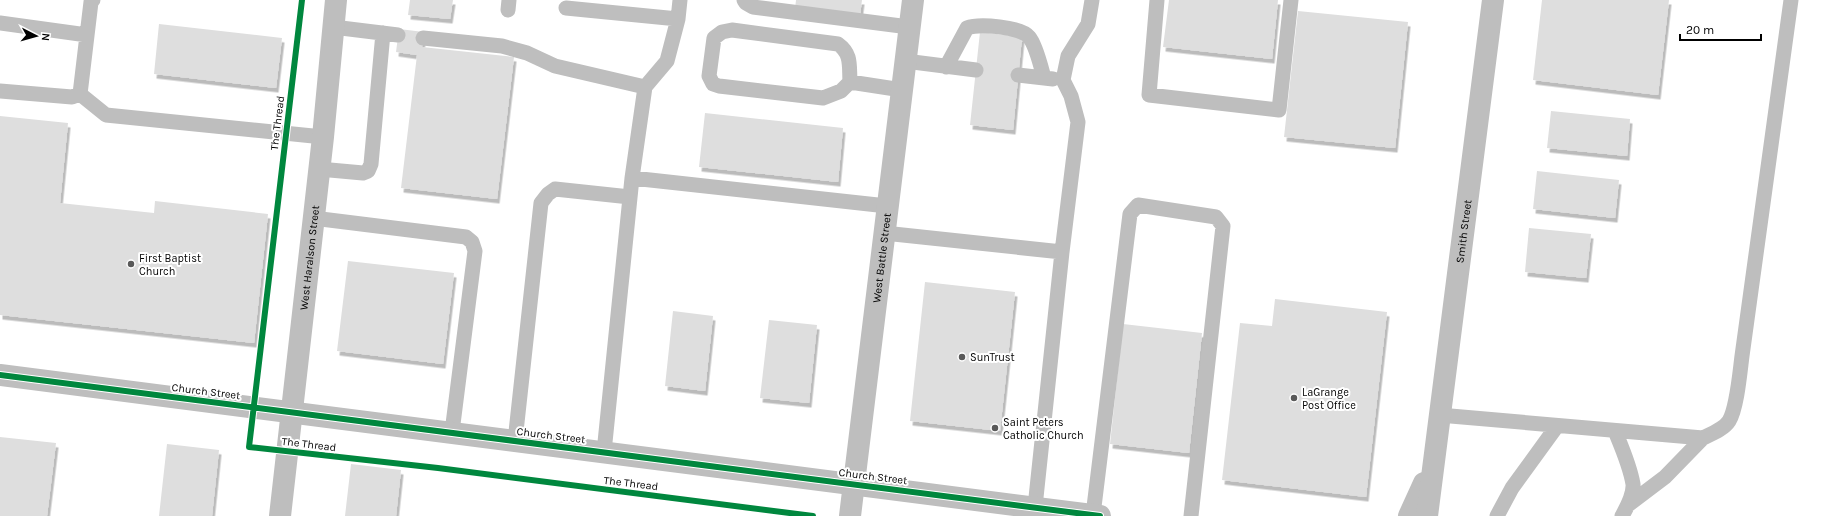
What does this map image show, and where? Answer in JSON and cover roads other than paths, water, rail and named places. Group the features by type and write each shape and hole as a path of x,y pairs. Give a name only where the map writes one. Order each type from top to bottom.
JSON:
{"street":[{"name":"West Haralson Street","path":"280,516 323,137 336,0"},
{"name":"West Battle Street","path":"850,516 913,0"},
{"name":"Smith Street","path":"1426,516 1493,0"},
{"name":"Church Street","path":"0,375 853,483 1003,510 1035,507 1088,515"},
{"name":"Smith Street","path":"1409,516 1433,462"}],"lane":[{"path":"80,94 91,2 93,0"},
{"path":"604,452 632,178 645,87 667,61 678,19 680,0"},
{"path":"744,0 753,7 909,28"},
{"path":"1035,507 1062,252 1078,122 1073,103 1063,80 1068,56 1088,24 1092,0"},
{"path":"1157,0 1149,95 1279,110 1291,0"},
{"path":"1625,510 1665,477 1703,438 1716,432 1729,421 1736,397 1791,0"},
{"path":"566,8 678,19"},
{"path":"0,24 87,35"},
{"path":"946,66 967,28 974,25 991,26 1024,32 1030,38 1044,78"},
{"path":"333,27 398,35"},
{"path":"732,30 838,44 848,54 850,82 841,91 823,98 719,86 714,84 709,76 714,38 722,32 732,30"},
{"path":"319,169 363,173 368,171 371,164 383,33"},
{"path":"423,38 502,46 556,66 645,87"},
{"path":"905,61 976,70"},
{"path":"1018,75 1063,80"},
{"path":"850,82 902,90"},
{"path":"0,91 72,97 80,94"},
{"path":"80,94 106,115 323,137"},
{"path":"632,178 887,206"},
{"path":"515,440 541,203 548,194 555,189 630,197"},
{"path":"1088,515 1130,214 1138,205 1216,217 1223,226 1191,516"},
{"path":"313,218 466,237 472,242 475,252 452,432"},
{"path":"884,233 1062,252"},
{"path":"1440,415 1703,438"},
{"path":"1497,516 1512,488 1557,426"},
{"path":"1614,431 1624,453 1633,485 1625,510"}],"place":[{"name":"First Baptist Church","path":"131,264"},
{"name":"SunTrust","path":"962,357"},
{"name":"LaGrange Post Office","path":"1294,398"},
{"name":"Saint Peters Catholic Church","path":"995,428"}]}
